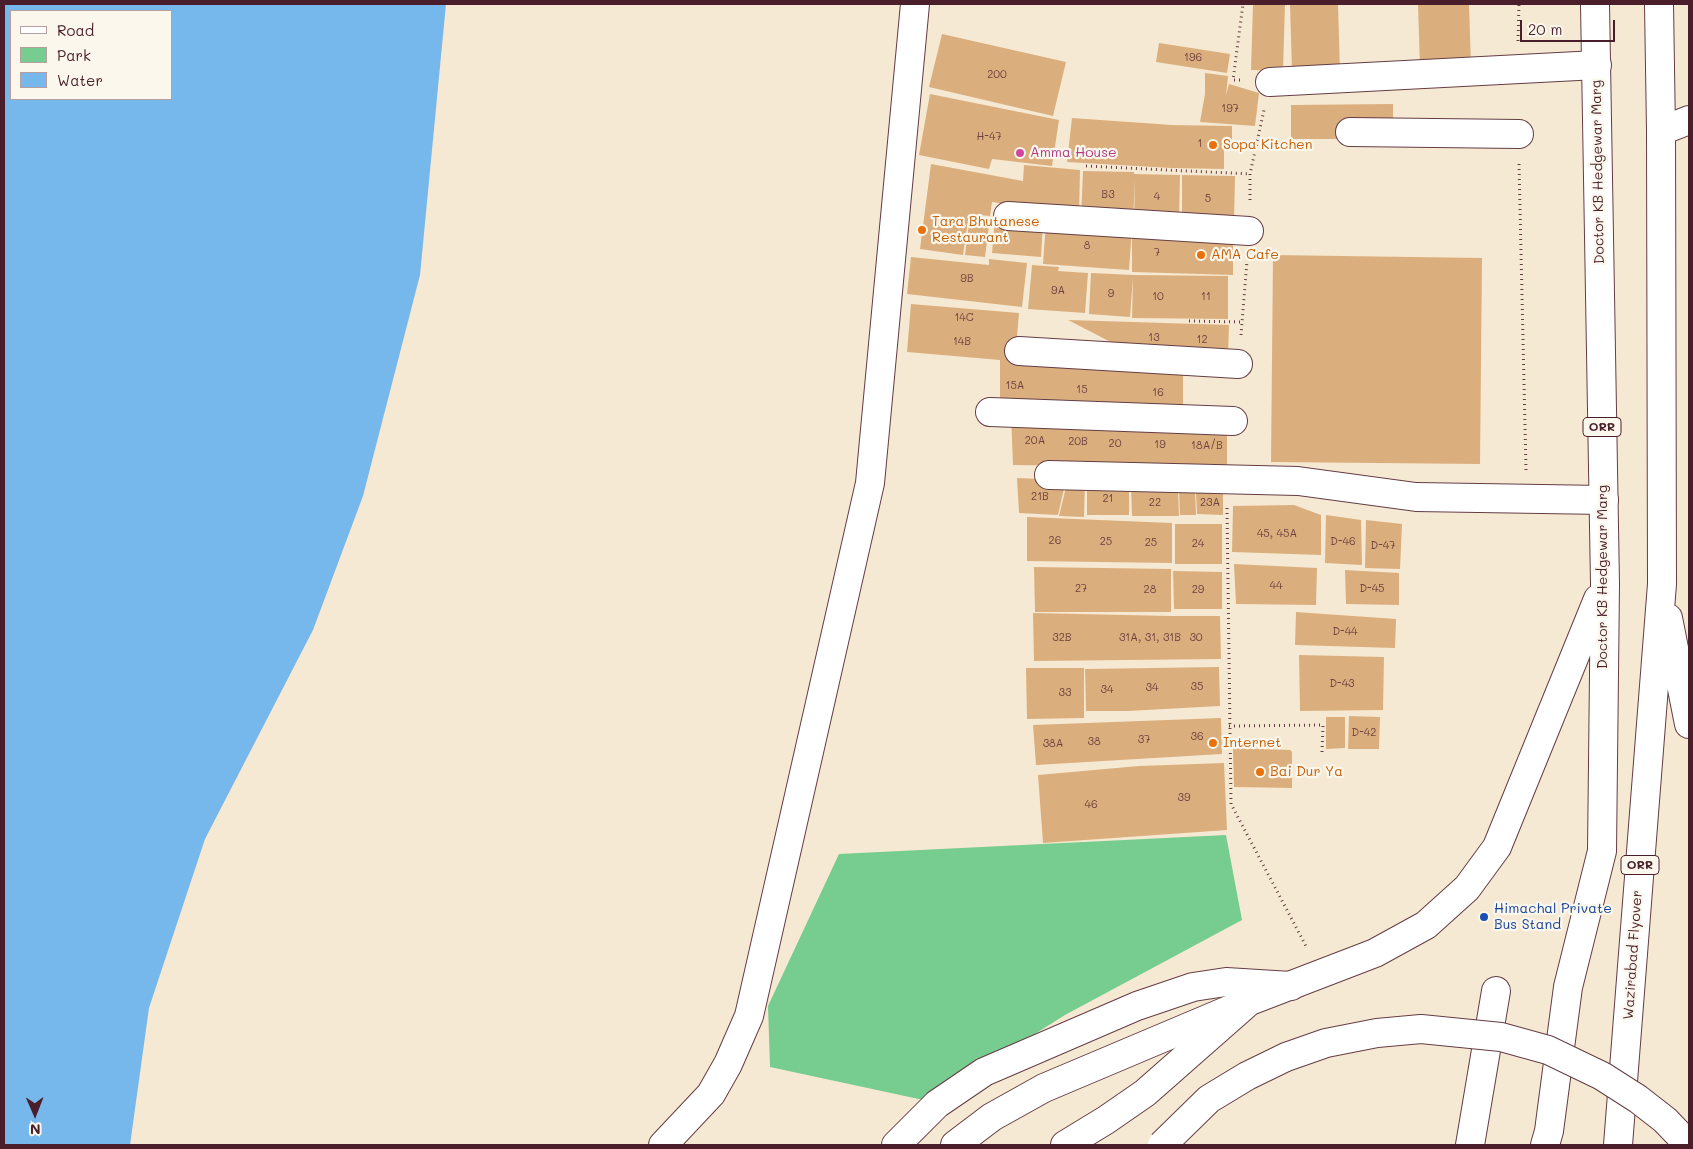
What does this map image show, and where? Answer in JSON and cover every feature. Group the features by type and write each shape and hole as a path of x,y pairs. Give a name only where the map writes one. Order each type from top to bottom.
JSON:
{"main road":[{"path":"667,1144 710,1094 728,1064 749,1016 870,483 915,4"},
{"name":"Doctor KB Hedgewar Marg","path":"1547,1140 1568,987 1602,851 1605,584 1595,4"},
{"name":"ORR","path":"1659,4 1662,584 1689,724"},
{"path":"1270,82 1596,65"},
{"path":"1661,131 1689,120"},
{"path":"1350,132 1519,134"},
{"path":"1008,216 1249,231"},
{"path":"1019,351 1238,364"},
{"path":"990,412 1233,421"},
{"path":"1049,475 1298,481 1416,497 1604,500"},
{"path":"956,1145 992,1117 1044,1088 1250,1001 1375,953 1426,925 1467,888 1497,847 1605,584"},
{"name":"Wazirabad Flyover","path":"1618,1145 1662,584"},
{"path":"896,1145 937,1104 984,1072 1137,1006 1193,987 1226,982 1291,986"},
{"path":"1470,1145 1496,991"},
{"path":"1066,1145 1106,1120 1145,1092 1250,1001"},
{"path":"1162,1145 1209,1099 1247,1076 1286,1056 1326,1043 1377,1033 1421,1029 1501,1036 1548,1050 1602,1076 1638,1099 1665,1120 1689,1145"}],"path":[{"path":"1517,69 1518,4"},
{"path":"1519,134 1527,498"},
{"path":"1086,166 1250,174"},
{"path":"1190,321 1242,322"},
{"path":"1229,726 1323,725 1322,752"},
{"path":"1231,804 1321,975"}],"green space":[{"path":"1226,835 1242,920 1065,1015 928,1101 770,1067 768,1006 839,854"}],"water":[{"path":"4,4 446,4 420,275 363,496 313,630 205,839 149,1008 130,1145 4,1145"}],"building":[{"path":"1253,4 1285,4 1283,71 1251,70"},
{"path":"1290,4 1338,4 1340,72 1292,73"},
{"path":"1418,4 1469,4 1471,66 1420,68"},
{"path":"942,34 1066,62 1053,116 929,87"},
{"path":"1159,43 1230,54 1227,73 1156,62"},
{"path":"1205,73 1228,76 1226,95 1229,84 1259,93 1255,126 1200,122 1205,94"},
{"path":"930,94 1059,120 1052,166 992,159 989,169 919,155"},
{"path":"1393,104 1393,139 1291,139 1291,105"},
{"path":"1072,118 1172,125 1232,126 1232,140 1224,148 1224,169 1067,162"},
{"path":"931,164 1023,181 1024,165 1080,170 1079,215 992,202 990,216 969,214 963,255 920,249"},
{"path":"1083,171 1180,175 1179,220 1134,220 1135,179 1133,220 1081,218"},
{"path":"1182,175 1235,176 1234,223 1182,222"},
{"path":"995,218 1043,222 1041,257 992,253"},
{"path":"1046,222 1132,229 1129,270 1043,264"},
{"path":"969,223 989,226 985,257 965,255"},
{"path":"1132,231 1233,235 1233,275 1132,272"},
{"path":"1273,255 1482,258 1480,464 1271,462"},
{"path":"911,257 989,265 989,259 1027,263 1022,307 907,294"},
{"path":"1032,265 1059,267 1058,271 1088,273 1085,313 1028,309"},
{"path":"1091,273 1228,276 1228,319 1132,318 1133,277 1130,317 1089,314"},
{"path":"911,304 1019,313 1015,361 1183,372 1183,416 1000,410 1000,360 907,352"},
{"path":"1068,320 1229,325 1228,356 1130,352"},
{"path":"1011,414 1227,424 1227,468 1013,465"},
{"path":"1017,478 1066,480 1058,515 1019,513"},
{"path":"1068,479 1085,480 1084,517 1059,516"},
{"path":"1087,482 1129,483 1129,515 1087,515"},
{"path":"1131,488 1178,490 1179,516 1132,516"},
{"path":"1179,490 1195,490 1196,515 1180,515"},
{"path":"1196,492 1223,492 1223,515 1197,514"},
{"path":"1294,505 1321,515 1321,555 1232,552 1233,506"},
{"path":"1326,515 1361,520 1362,565 1325,563"},
{"path":"1027,517 1172,523 1172,563 1027,561"},
{"path":"1366,520 1402,524 1400,569 1365,568"},
{"path":"1175,524 1222,524 1222,564 1175,564"},
{"path":"1234,564 1317,568 1316,605 1236,604"},
{"path":"1034,567 1171,569 1171,612 1035,612"},
{"path":"1345,570 1399,573 1399,605 1346,604"},
{"path":"1173,571 1222,572 1222,609 1174,609"},
{"path":"1296,612 1396,619 1395,648 1295,645"},
{"path":"1033,613 1220,616 1221,659 1034,661"},
{"path":"1299,655 1384,657 1383,710 1300,711"},
{"path":"1219,667 1220,706 1128,711 1086,711 1085,669"},
{"path":"1026,668 1084,668 1084,718 1027,719"},
{"path":"1349,716 1380,717 1379,749 1348,749"},
{"path":"1326,717 1345,717 1345,748 1326,749"},
{"path":"1221,718 1222,754 1036,765 1033,725"},
{"path":"1233,748 1290,750 1292,752 1292,788 1234,787"},
{"path":"1224,763 1227,830 1043,843 1038,775 1139,766"}],"place":[{"name":"Sopa Kitchen","path":"1213,145"},
{"name":"Amma House","path":"1020,153"},
{"name":"Tara Bhutanese Restaurant","path":"922,230"},
{"name":"AMA Cafe","path":"1201,255"},
{"name":"Internet","path":"1213,743"},
{"name":"Bai Dur Ya","path":"1260,772"},
{"name":"Himachal Private Bus Stand","path":"1484,917"}]}
